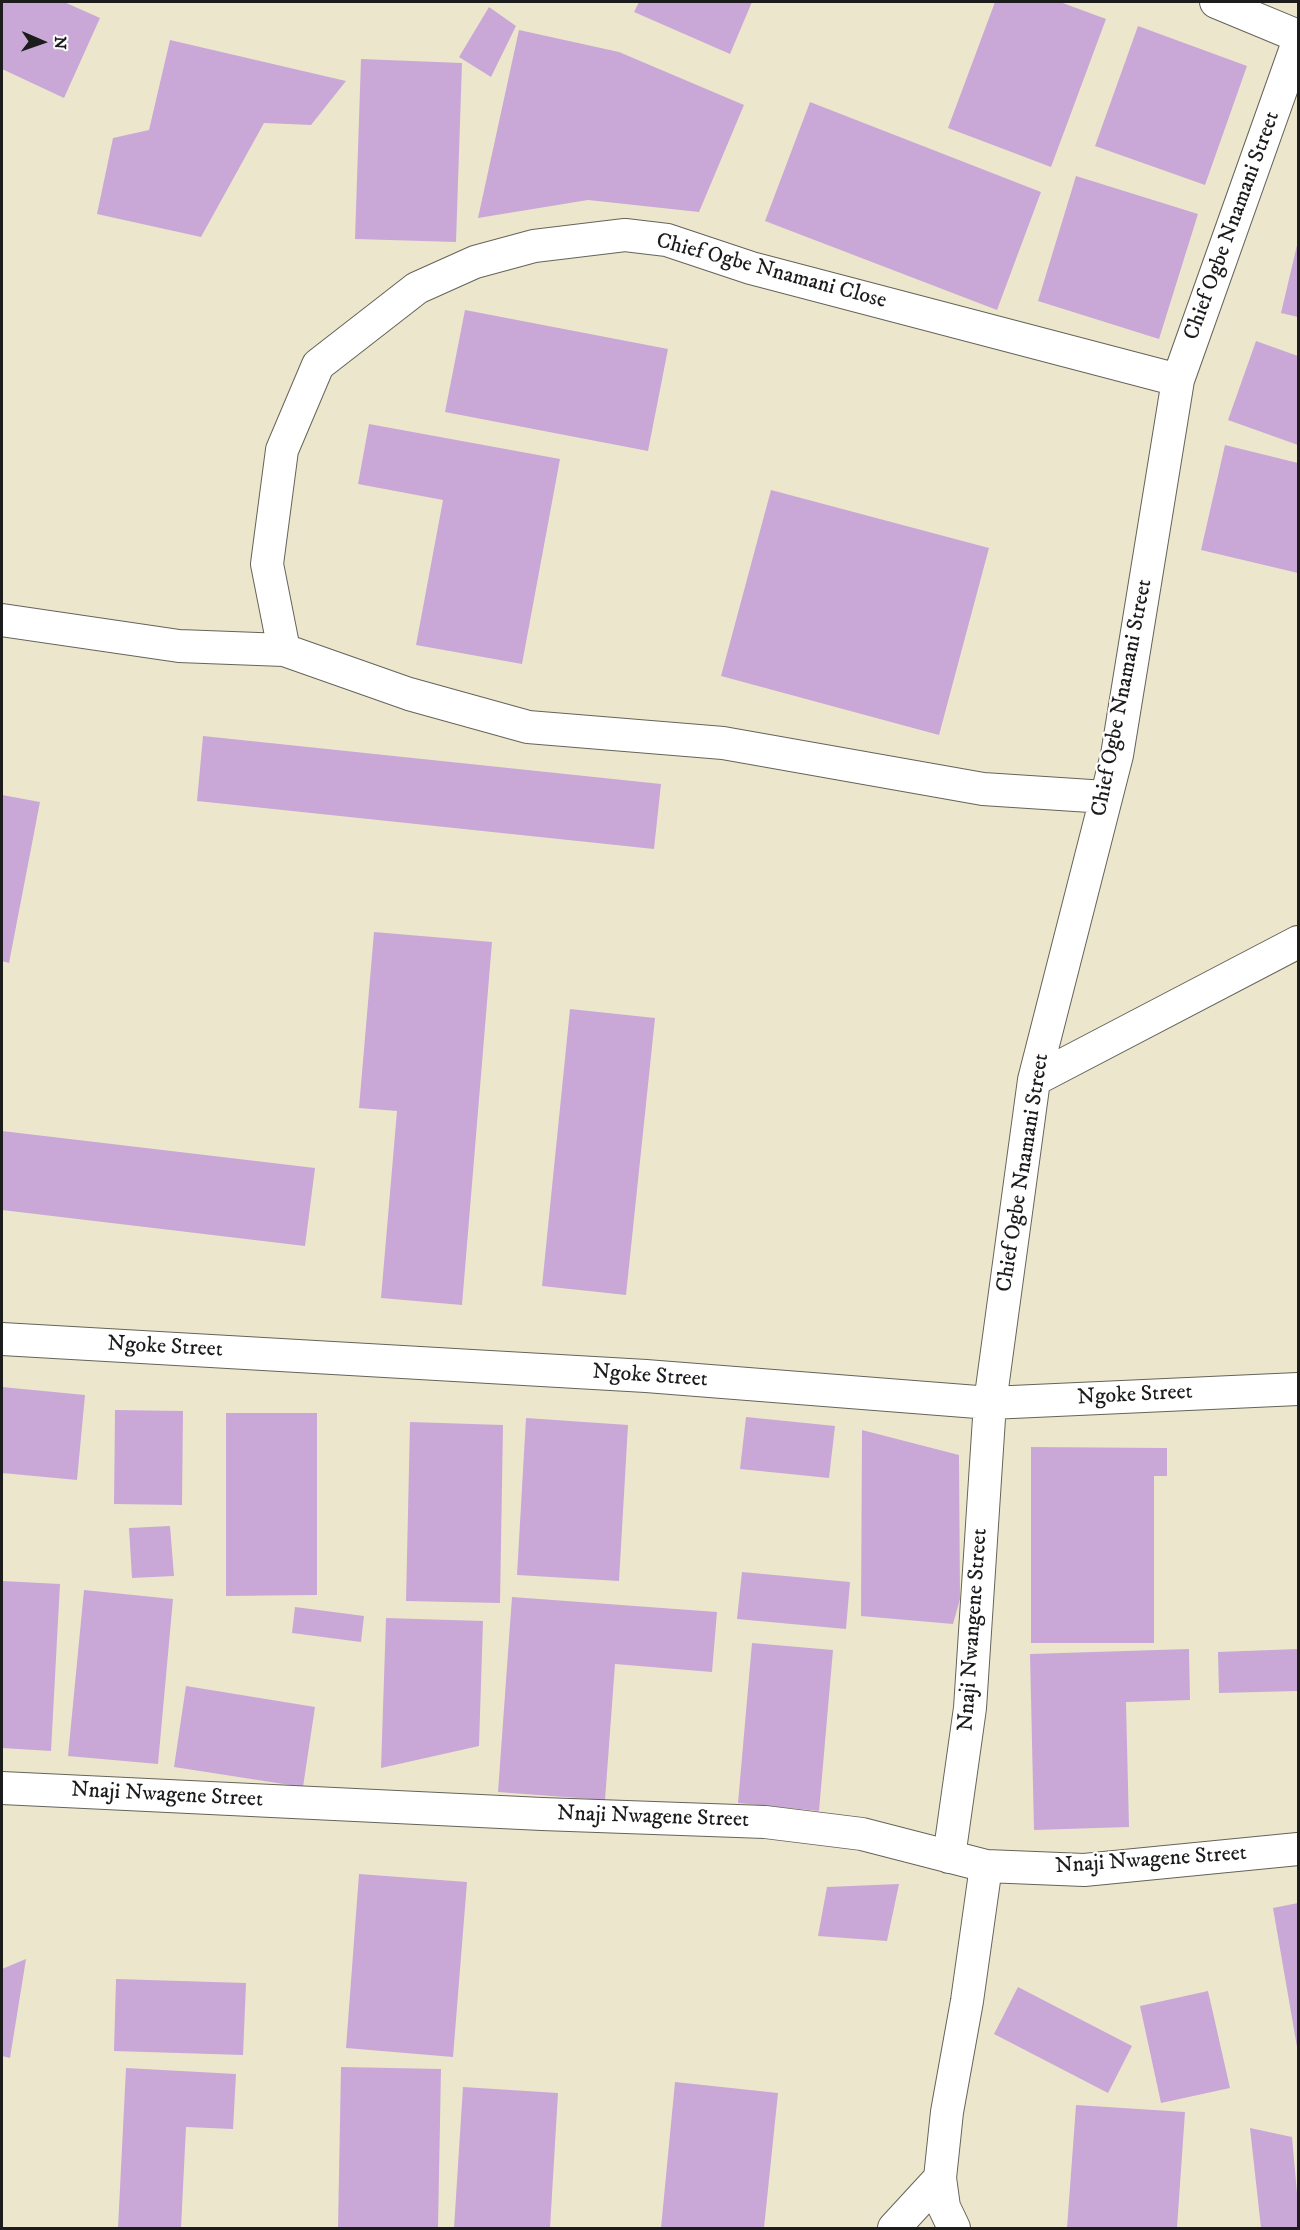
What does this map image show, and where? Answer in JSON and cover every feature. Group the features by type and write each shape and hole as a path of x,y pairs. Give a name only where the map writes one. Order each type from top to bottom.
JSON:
{"street":[{"path":"1216,2 1299,36"},
{"name":"Chief Ogbe Nnamani Street","path":"990,1403 1034,1080 1117,755 1178,380 1299,42"},
{"name":"Chief Ogbe Nnamani Close","path":"284,650 267,564 282,450 318,365 417,288 475,262 534,246 625,235 667,240 751,268 1178,380"},
{"path":"2,620 179,646 284,650 409,694 528,727 723,743 983,789 1106,797"},
{"path":"1034,1080 1299,942"},
{"name":"Ngoke Street","path":"2,1338 646,1376 990,1403 1299,1389"},
{"name":"Nnaji Nwangene Street","path":"949,1857 970,1708 990,1403"},
{"name":"Nnaji Nwagene Street","path":"2,1788 542,1814 765,1822 862,1834 986,1866 1084,1870 1299,1849"},
{"path":"954,2229 944,2207 940,2178 947,2112 968,2001 986,1866"},
{"path":"894,2229 940,2178"}],"building":[{"path":"2,2 64,2 100,18 64,98 2,69"},
{"path":"639,2 752,2 730,54 634,12"},
{"path":"995,2 1060,2 1106,19 1051,167 948,128"},
{"path":"489,7 516,26 491,77 459,57"},
{"path":"1138,26 1247,66 1205,185 1095,146"},
{"path":"519,30 619,52 744,105 699,212 588,200 478,218"},
{"path":"170,40 346,81 311,125 264,123 201,237 97,214 113,138 149,130"},
{"path":"361,59 462,63 456,242 355,239"},
{"path":"810,102 1041,192 997,310 765,221"},
{"path":"1076,176 1198,214 1159,339 1038,301"},
{"path":"1298,241 1298,317 1281,313"},
{"path":"465,310 668,349 648,451 445,412"},
{"path":"1256,341 1298,356 1298,445 1228,420"},
{"path":"369,424 560,459 522,664 416,645 443,500 358,484"},
{"path":"1225,445 1298,463 1298,573 1201,550"},
{"path":"771,490 989,548 939,735 721,676"},
{"path":"203,736 661,784 654,849 197,801"},
{"path":"2,795 40,802 9,963 2,961"},
{"path":"374,932 492,942 462,1305 381,1298 397,1111 359,1108"},
{"path":"570,1009 655,1018 626,1295 542,1286"},
{"path":"2,1131 315,1168 305,1246 2,1210"},
{"path":"2,1387 85,1395 77,1480 2,1473"},
{"path":"115,1410 183,1411 182,1505 114,1504"},
{"path":"226,1413 317,1413 317,1595 226,1596"},
{"path":"746,1417 835,1426 829,1478 740,1469"},
{"path":"526,1418 628,1425 619,1581 517,1575"},
{"path":"410,1422 503,1425 500,1603 406,1601"},
{"path":"862,1430 959,1455 960,1599 953,1624 861,1616"},
{"path":"1031,1447 1167,1448 1167,1476 1154,1476 1154,1643 1031,1643"},
{"path":"170,1526 174,1576 132,1578 129,1528"},
{"path":"742,1572 850,1582 846,1629 737,1619"},
{"path":"2,1581 60,1584 51,1751 2,1748"},
{"path":"84,1590 173,1599 158,1764 68,1756"},
{"path":"512,1597 717,1612 712,1672 615,1664 605,1800 498,1792"},
{"path":"295,1607 364,1616 361,1642 292,1633"},
{"path":"386,1618 483,1621 479,1746 381,1768"},
{"path":"752,1643 833,1650 819,1811 738,1803"},
{"path":"1189,1649 1190,1700 1126,1702 1129,1827 1034,1830 1030,1654"},
{"path":"1298,1649 1298,1691 1219,1693 1218,1652"},
{"path":"186,1686 315,1707 303,1787 174,1767"},
{"path":"359,1874 467,1882 453,2057 346,2048"},
{"path":"899,1884 887,1941 818,1936 827,1887"},
{"path":"1298,1903 1298,2046 1297,2047 1273,1908"},
{"path":"26,1959 10,2058 2,2056 2,1969"},
{"path":"116,1979 246,1983 243,2055 114,2051"},
{"path":"1018,1987 1132,2046 1108,2093 994,2034"},
{"path":"1208,1991 1230,2088 1161,2103 1140,2006"},
{"path":"341,2067 441,2069 438,2228 338,2228"},
{"path":"126,2068 236,2074 233,2129 186,2127 181,2228 118,2228"},
{"path":"675,2082 778,2093 764,2228 661,2228"},
{"path":"463,2087 558,2093 550,2228 454,2228"},
{"path":"1076,2105 1185,2112 1177,2228 1067,2228"},
{"path":"1250,2128 1292,2137 1298,2228 1261,2228"}]}
